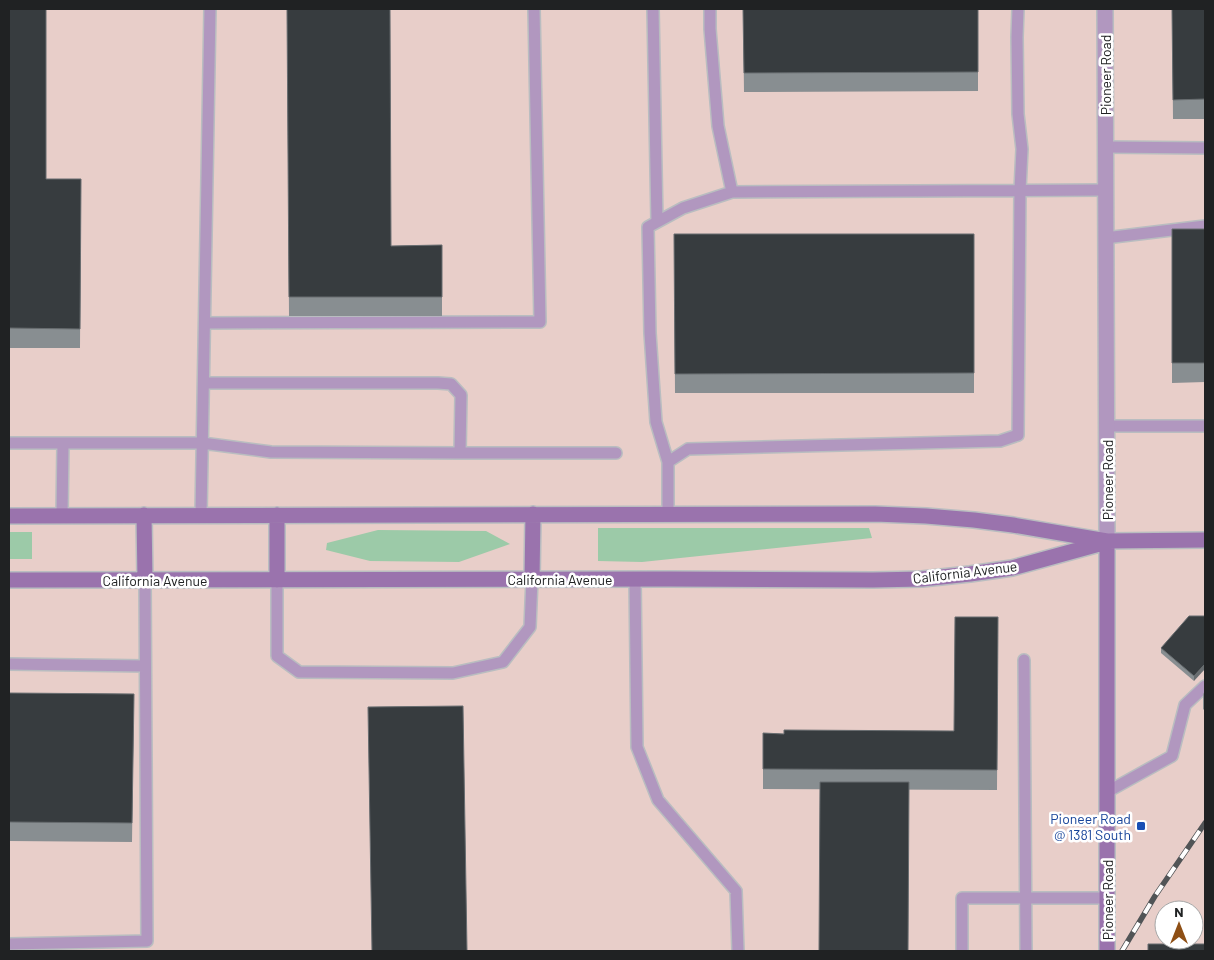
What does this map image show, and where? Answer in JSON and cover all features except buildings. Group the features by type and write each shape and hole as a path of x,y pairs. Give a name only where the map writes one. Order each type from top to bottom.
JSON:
{"main road":[{"path":"532,579 533,514"},
{"name":"California Avenue","path":"9,516 875,514 974,520 1014,525 1107,542 1205,540"},
{"path":"144,515 145,580"},
{"path":"276,515 277,580"},
{"name":"California Avenue","path":"9,580 873,580 970,574 1012,568 1107,542"},
{"name":"Pioneer Road","path":"1107,542 1107,951"}],"street":[{"name":"Pioneer Road","path":"1105,9 1107,542"}],"lane":[{"path":"201,515 210,9"},
{"path":"205,323 540,322 534,9"},
{"path":"653,9 657,222"},
{"path":"710,9 718,126 732,192"},
{"path":"668,462 688,449 1000,441 1018,434 1022,149 1018,114 1018,9"},
{"path":"1105,147 1205,148"},
{"path":"668,514 668,462 656,422 650,333 648,227 683,208 732,192 1105,190"},
{"path":"1105,238 1205,226"},
{"path":"204,384 451,384 461,395 460,453"},
{"path":"1106,426 1205,426"},
{"path":"9,443 202,443 271,452 616,452"},
{"path":"62,516 63,443"},
{"path":"277,580 276,656 299,672 453,673 503,662 530,627 532,579"},
{"path":"635,579 637,747 658,800 736,891 738,951"},
{"path":"9,944 147,941 145,580"},
{"path":"1024,660 1026,951"},
{"path":"9,664 145,666"},
{"path":"1107,792 1172,756 1185,705 1205,686"},
{"path":"962,951 962,898 1107,898"}],"shaded area":[{"path":"9,9 1205,9 1205,951 9,951"}],"green space":[{"path":"598,528 869,528 872,538 642,562 598,561"},
{"path":"378,530 486,531 510,544 459,562 370,561 326,550 327,543"},
{"path":"9,532 32,532 32,559 9,559"}],"railway":[{"path":"1122,951 1155,896 1205,823"}],"place":[{"name":"Pioneer Road @ 1381 South","path":"1141,826"}]}
